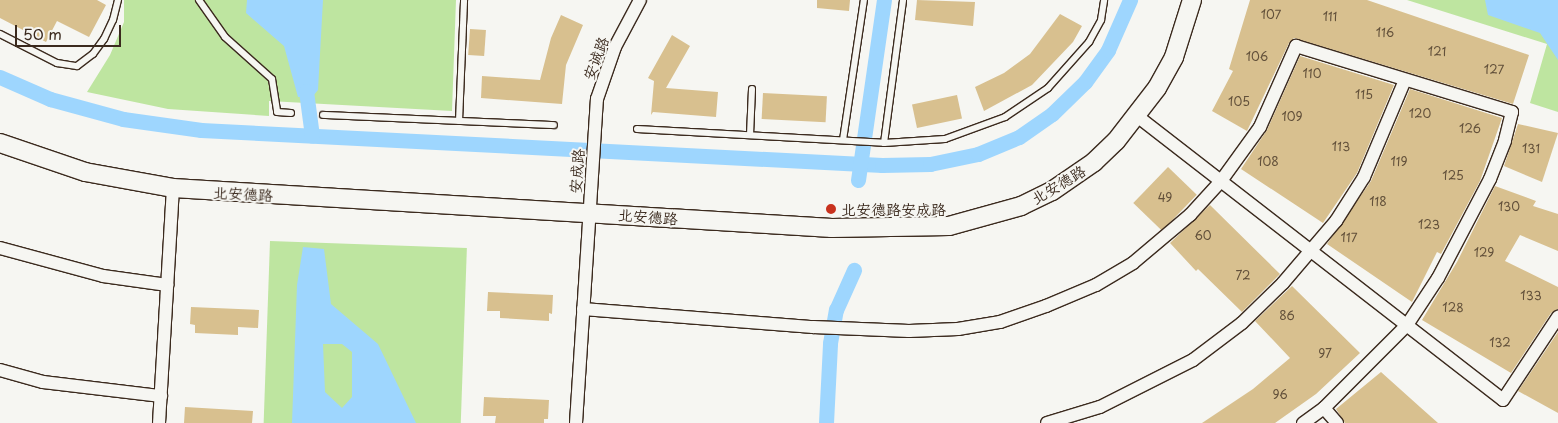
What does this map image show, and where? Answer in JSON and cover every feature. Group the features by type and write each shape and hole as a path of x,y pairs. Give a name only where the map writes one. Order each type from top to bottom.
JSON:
{"street":[{"name":"安诚路","path":"595,132 597,99 606,70 640,0"},
{"name":"北安德路","path":"0,143 85,172 172,188 832,228 949,226 1003,212 1052,191 1094,162 1137,116 1174,56 1192,0"},
{"path":"583,309 848,329 958,329 1000,322 1046,306 1096,285 1133,263 1160,242 1222,181 1260,127 1296,46 1512,112 1506,142 1468,227 1407,325 1324,408 1303,423"},
{"path":"1047,423 1100,407 1193,360 1242,322 1312,252 1364,178 1405,80"},
{"path":"1137,116 1503,400 1558,318"},
{"name":"安成路","path":"576,423 595,132"},
{"path":"159,423 172,188"},
{"path":"0,248 95,274 167,285"},
{"path":"0,370 43,382 161,396"},
{"path":"1324,408 1337,423"}],"lane":[{"path":"0,34 57,63 77,66 93,54 104,39 114,20 118,0"},
{"path":"199,0 225,37 272,79 277,112 290,113"},
{"path":"459,121 464,0"},
{"path":"843,140 864,0"},
{"path":"884,143 903,0"},
{"path":"637,129 884,143 945,139 1005,117 1048,88 1088,42 1100,20 1104,0"},
{"path":"750,135 752,89"},
{"path":"323,115 554,125"}],"green space":[{"path":"124,0 456,0 452,111 269,101 269,116 168,109 87,92 110,55 124,22"},
{"path":"1407,0 1558,0 1558,112 1530,103 1547,44"},
{"path":"270,241 467,248 461,423 264,423"}],"water":[{"path":"247,0 323,0 318,90 313,96 298,97 284,46 246,13"},
{"path":"1485,0 1558,0 1558,60 1540,33 1488,15"},
{"path":"303,247 324,249 331,304 378,344 416,423 292,423 297,285","holes":["323,344 342,344 352,352 352,397 342,408 325,392"]}],"building":[{"path":"0,0 97,0 106,5 89,37 57,21 46,42 0,18"},
{"path":"817,0 850,0 849,11 817,8"},
{"path":"917,0 975,2 973,26 915,20"},
{"path":"1250,0 1367,0 1529,55 1513,104 1294,38 1289,43 1247,131 1212,111 1233,71 1229,69"},
{"path":"1060,14 1082,26 1073,42 1032,85 984,111 975,87 1004,73 1030,54"},
{"path":"561,15 583,25 566,65 562,104 481,98 482,76 540,80 551,38"},
{"path":"470,29 486,30 484,56 468,55"},
{"path":"672,35 690,46 666,88 718,92 716,117 653,112 651,115 654,81 648,78"},
{"path":"1300,56 1394,85 1357,173 1323,223 1241,169 1267,130"},
{"path":"1410,89 1502,118 1480,181 1441,254 1437,252 1412,302 1327,244 1371,181"},
{"path":"763,93 827,96 826,122 762,119"},
{"path":"957,95 962,118 917,128 912,105"},
{"path":"1518,124 1558,133 1542,182 1504,166"},
{"path":"1168,167 1197,195 1162,231 1133,203"},
{"path":"1495,186 1536,201 1533,206 1558,214 1558,251 1520,235 1505,261 1558,287 1558,309 1551,313 1511,373 1422,320 1457,262"},
{"path":"1210,205 1280,274 1242,312 1198,269 1196,271 1170,243"},
{"path":"1292,286 1360,353 1316,394 1275,423 1202,423 1253,389 1290,358 1255,321"},
{"path":"488,292 553,295 552,314 549,313 549,321 500,318 500,311 487,311"},
{"path":"191,307 259,310 258,328 238,327 238,335 195,333 195,325 190,324"},
{"path":"1558,332 1558,413 1518,391"},
{"path":"1381,372 1438,423 1345,423 1336,409"},
{"path":"484,397 549,400 548,419 544,419 544,423 495,423 496,416 483,416"},
{"path":"185,407 253,411 252,423 184,423"}],"waterway":[{"path":"858,180 884,0"},
{"path":"0,77 50,99 123,119 201,130 882,165 930,164 978,154 1019,137 1052,114 1085,82 1108,50 1130,0"},
{"path":"306,91 312,136"},
{"path":"826,423 830,343 836,310 854,270"}],"place":[{"name":"北安德路安成路","path":"831,209"}]}
